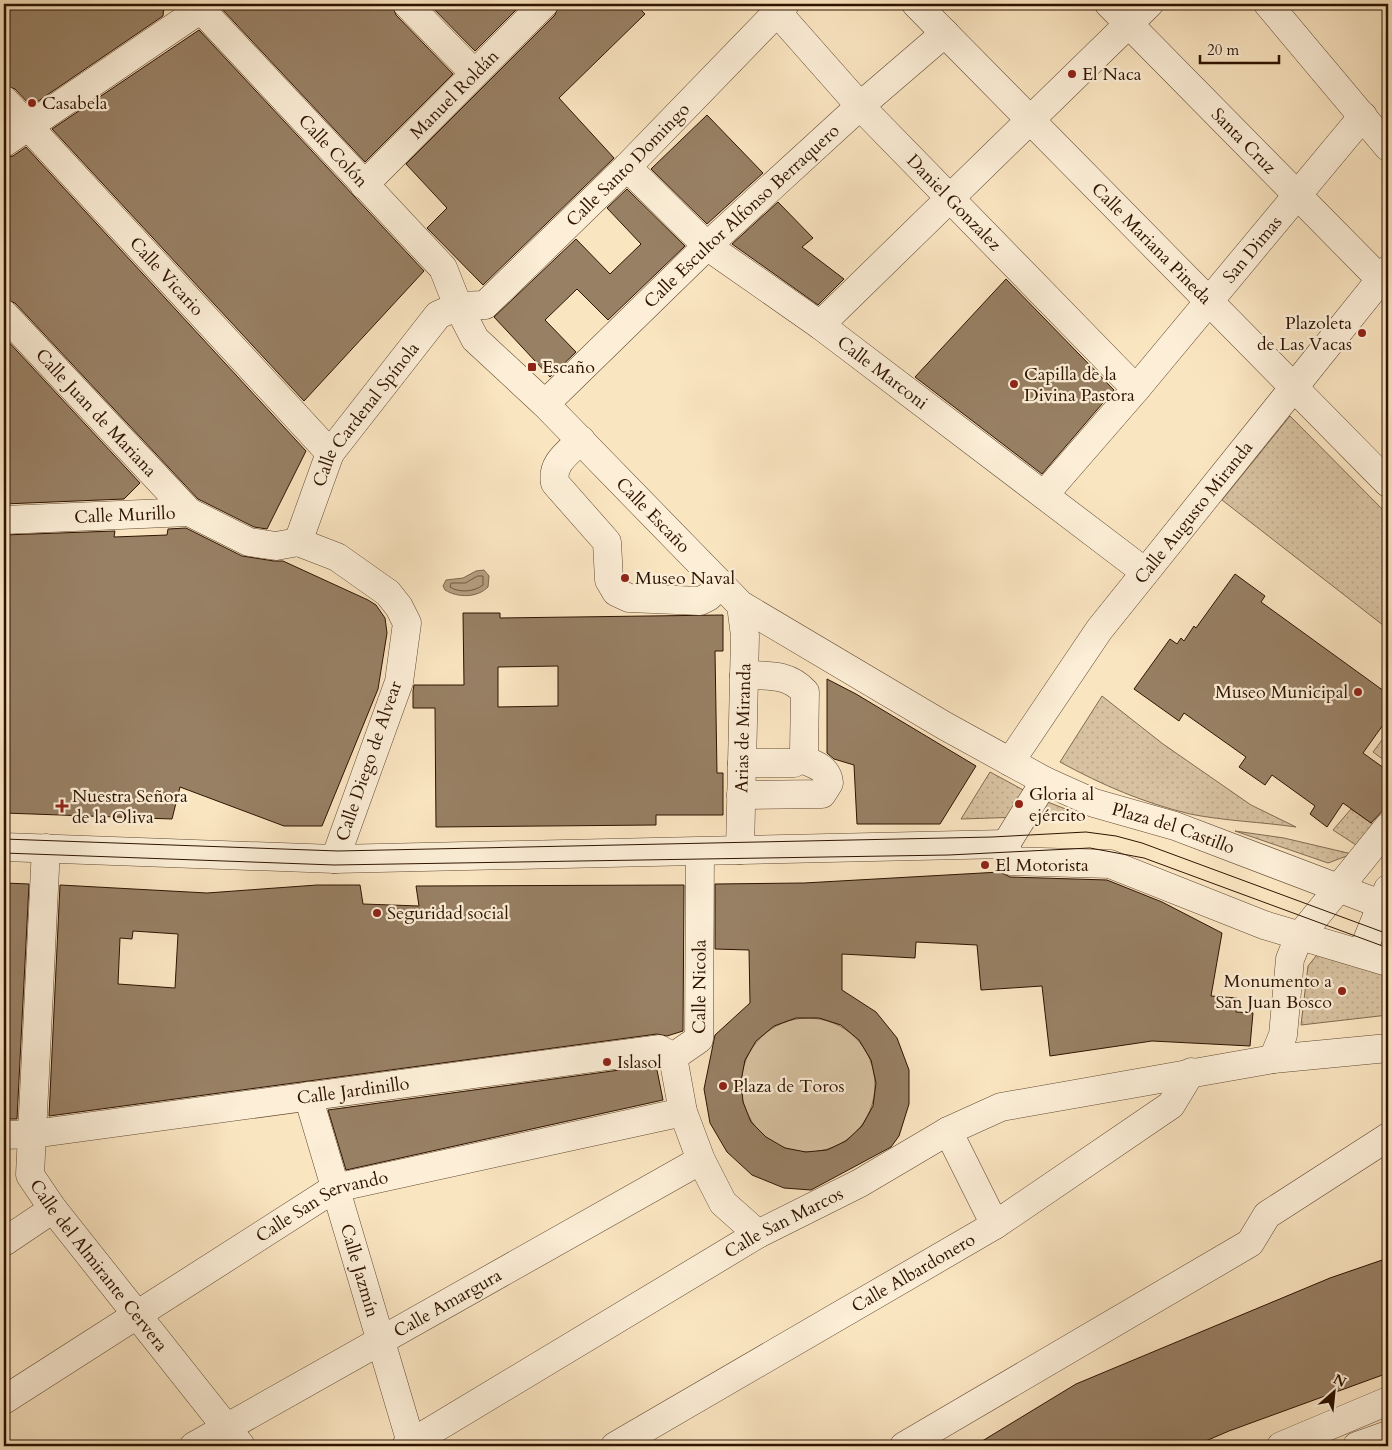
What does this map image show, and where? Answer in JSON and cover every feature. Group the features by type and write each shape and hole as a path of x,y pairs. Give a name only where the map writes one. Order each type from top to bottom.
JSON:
{"street":[{"path":"407,4 474,73"},
{"name":"Manuel Roldán","path":"364,185 544,4"},
{"name":"Calle Mariana Pineda","path":"916,4 1388,483"},
{"name":"Santa Cruz","path":"1109,4 1298,196 1384,275"},
{"path":"820,325 1149,4"},
{"path":"1268,4 1388,147"},
{"path":"4,144 198,6"},
{"name":"Calle Colón","path":"198,6 443,268 456,302"},
{"name":"Daniel Gonzalez","path":"781,8 860,106 1136,389"},
{"name":"Calle Santo Domingo","path":"456,302 484,305 626,167 781,8"},
{"name":"Calle Escultor Alfonso Berraquero","path":"546,404 707,246 860,106 945,33"},
{"name":"Calle Vicario","path":"4,100 330,453"},
{"name":"San Dimas","path":"1044,495 1136,389 1363,116"},
{"name":"Calle Marconi","path":"626,167 707,246 820,325 1145,572"},
{"name":"Calle Augusto Miranda","path":"1010,762 1098,630 1384,275"},
{"name":"Calle Cardenal Spínola","path":"298,542 330,453 438,315 456,302"},
{"name":"Calle Escaño","path":"456,302 476,339 546,404 741,605 1010,762"},
{"name":"Calle Juan de Mariana","path":"4,314 189,512"},
{"path":"581,440 559,461 553,475 555,483 608,542 610,580 616,592 629,598 700,601 708,598 722,584"},
{"name":"Calle Murillo","path":"4,520 189,512 249,542 276,546 298,542"},
{"name":"Calle Diego de Alvear","path":"298,542 337,558 388,593 399,606 407,623 399,682 335,859"},
{"name":"Arias de Miranda","path":"740,850 745,636 741,605"},
{"path":"742,763 794,763 801,759 804,752 804,692 789,679 779,676 744,675"},
{"path":"742,795 814,796 822,794 829,783 827,774 821,768 801,759"},
{"name":"Plaza del Castillo","path":"1010,762 1045,781 1094,803 1175,826 1338,889 1386,900"},
{"path":"995,845 1045,781"},
{"path":"1273,1059 1284,1035 1290,959 1300,937 1388,826"},
{"path":"4,847 335,859 995,845 1010,861 1110,864 1264,925 1388,962"},
{"name":"Calle del Almirante Cervera","path":"46,848 30,1175 53,1209 234,1437"},
{"name":"Calle Nicola","path":"674,1057 699,1039 700,852"},
{"path":"1362,861 1388,870"},
{"path":"1362,953 1386,900"},
{"name":"Calle San Marcos","path":"409,1445 758,1234 860,1183 948,1131 1001,1107 1273,1059 1388,1048"},
{"name":"Calle Jardinillo","path":"4,1135 33,1134 659,1050 674,1057"},
{"path":"674,1057 683,1112 701,1160 723,1203 758,1234"},
{"name":"Calle Albardonero","path":"615,1446 995,1225 1171,1105 1191,1072"},
{"name":"Calle Jazmín","path":"308,1096 409,1445"},
{"name":"Calle San Servando","path":"4,1400 335,1188 683,1112"},
{"path":"948,1131 995,1225"},
{"path":"904,1446 1250,1244 1267,1215 1388,1137"},
{"name":"Calle Amargura","path":"194,1446 234,1437 380,1342 701,1160"},
{"path":"4,1242 53,1209"},
{"path":"1281,1446 1388,1401"},
{"path":"1357,1446 1388,1435"}],"shaded area":[{"path":"1290,416 1388,515 1388,629 1222,500"},
{"path":"1102,696 1163,744 1251,805 1296,827 1217,818 1173,810 1124,792 1060,762"},
{"path":"1388,732 1388,763 1373,752"},
{"path":"990,772 1040,799 1081,815 961,819"},
{"path":"1351,809 1374,825 1356,845 1333,830"},
{"path":"1235,831 1284,838 1352,854 1328,863"},
{"path":"1320,951 1388,977 1388,1015 1301,1025 1308,966"},
{"path":"808,1018 834,1023 856,1037 870,1059 875,1085 870,1111 856,1133 834,1147 808,1152 782,1147 760,1133 746,1111 741,1085 746,1059 760,1037 782,1023"}],"water":[{"path":"484,570 489,576 488,587 484,591 467,596 450,593 443,586 446,580 463,578 476,571"}],"building":[{"path":"4,4 164,4 163,16 31,106 15,89 4,85"},
{"path":"226,4 392,4 396,15 453,74 365,162 221,8"},
{"path":"429,4 522,4 475,51"},
{"path":"559,4 635,4 645,14 559,98 614,158 483,285 427,228 447,208 406,164 555,15"},
{"path":"199,30 424,271 304,401 52,129"},
{"path":"707,115 763,173 707,224 651,169"},
{"path":"26,147 306,451 267,529 254,527 198,499 15,303 4,299 4,158 13,156"},
{"path":"627,189 685,246 608,320 577,289 545,320 576,352 550,377 494,317 576,239 610,274 641,244 607,208"},
{"path":"778,202 813,238 802,247 844,279 818,305 732,244"},
{"name":"Capilla de la Divina Pastora","path":"1006,279 1114,390 1042,474 915,377"},
{"path":"4,337 140,483 124,499 4,504"},
{"path":"186,528 242,556 283,561 368,600 376,605 385,618 387,633 378,689 322,826 284,826 180,787 172,819 4,813 4,535 115,531 114,537 167,535 168,529"},
{"path":"1235,574 1265,596 1261,602 1388,694 1388,718 1363,753 1388,771 1388,805 1371,823 1343,803 1327,827 1310,814 1315,806 1272,775 1265,785 1239,767 1246,757 1184,713 1179,721 1134,689 1170,639 1177,644 1181,638 1184,641 1194,626 1196,628"},
{"path":"463,613 500,613 500,618 723,615 723,651 715,651 717,773 723,773 723,815 656,815 656,825 436,827 435,708 413,708 414,685 464,685","holes":["558,666 558,706 498,707 498,667"]},
{"path":"827,679 856,694 976,766 940,824 857,824 854,765 834,759 827,753"},
{"path":"1000,872 1010,877 1107,880 1162,902 1222,933 1211,996 1237,998 1236,1012 1253,1013 1250,1046 1152,1041 1050,1056 1042,986 981,990 977,945 916,942 915,958 842,954 842,990 876,1012 897,1038 909,1070 909,1104 899,1136 891,1147 811,1190 784,1188 752,1175 727,1152 710,1123 704,1089 715,1035 750,1003 749,950 715,949 715,884 804,883","holes":["796,1018 819,1018 841,1025 859,1040 871,1060 876,1083 873,1106 862,1126 846,1141 827,1150 806,1152 785,1148 766,1137 751,1122 743,1102 741,1081 745,1060 756,1041 774,1026"]},
{"path":"4,883 29,884 17,1119 4,1119"},
{"path":"60,885 207,893 317,885 360,885 363,904 419,906 416,886 684,885 683,1031 667,1036 657,1034 49,1116","holes":["133,931 178,934 175,988 118,984 120,938 132,939"]},
{"path":"656,1065 663,1100 346,1170 328,1110"},
{"path":"1388,1258 1388,1373 1229,1431 1194,1446 974,1446 1076,1384 1330,1278"}],"tram line":[{"path":"4,839 338,851 992,837 1086,832 1116,836 1142,843 1388,934"},
{"path":"4,853 334,865 949,855 1090,848 1144,858 1388,948"}],"place":[{"name":"El Naca","path":"1072,74"},
{"name":"Casabela","path":"32,103"},
{"name":"Plazoleta de Las Vacas","path":"1362,333"},
{"name":"Escaño","path":"532,367"},
{"name":"Capilla de la Divina Pastora","path":"1014,384"},
{"name":"Museo Naval","path":"625,578"},
{"name":"Museo Municipal","path":"1358,692"},
{"name":"Gloria al ejército","path":"1019,804"},
{"name":"Nuestra Señora de la Oliva","path":"62,806"},
{"name":"El Motorista","path":"985,865"},
{"name":"Seguridad social","path":"377,913"},
{"name":"Monumento a San Juan Bosco","path":"1342,991"},
{"name":"Islasol","path":"607,1062"},
{"name":"Plaza de Toros","path":"723,1086"}]}
